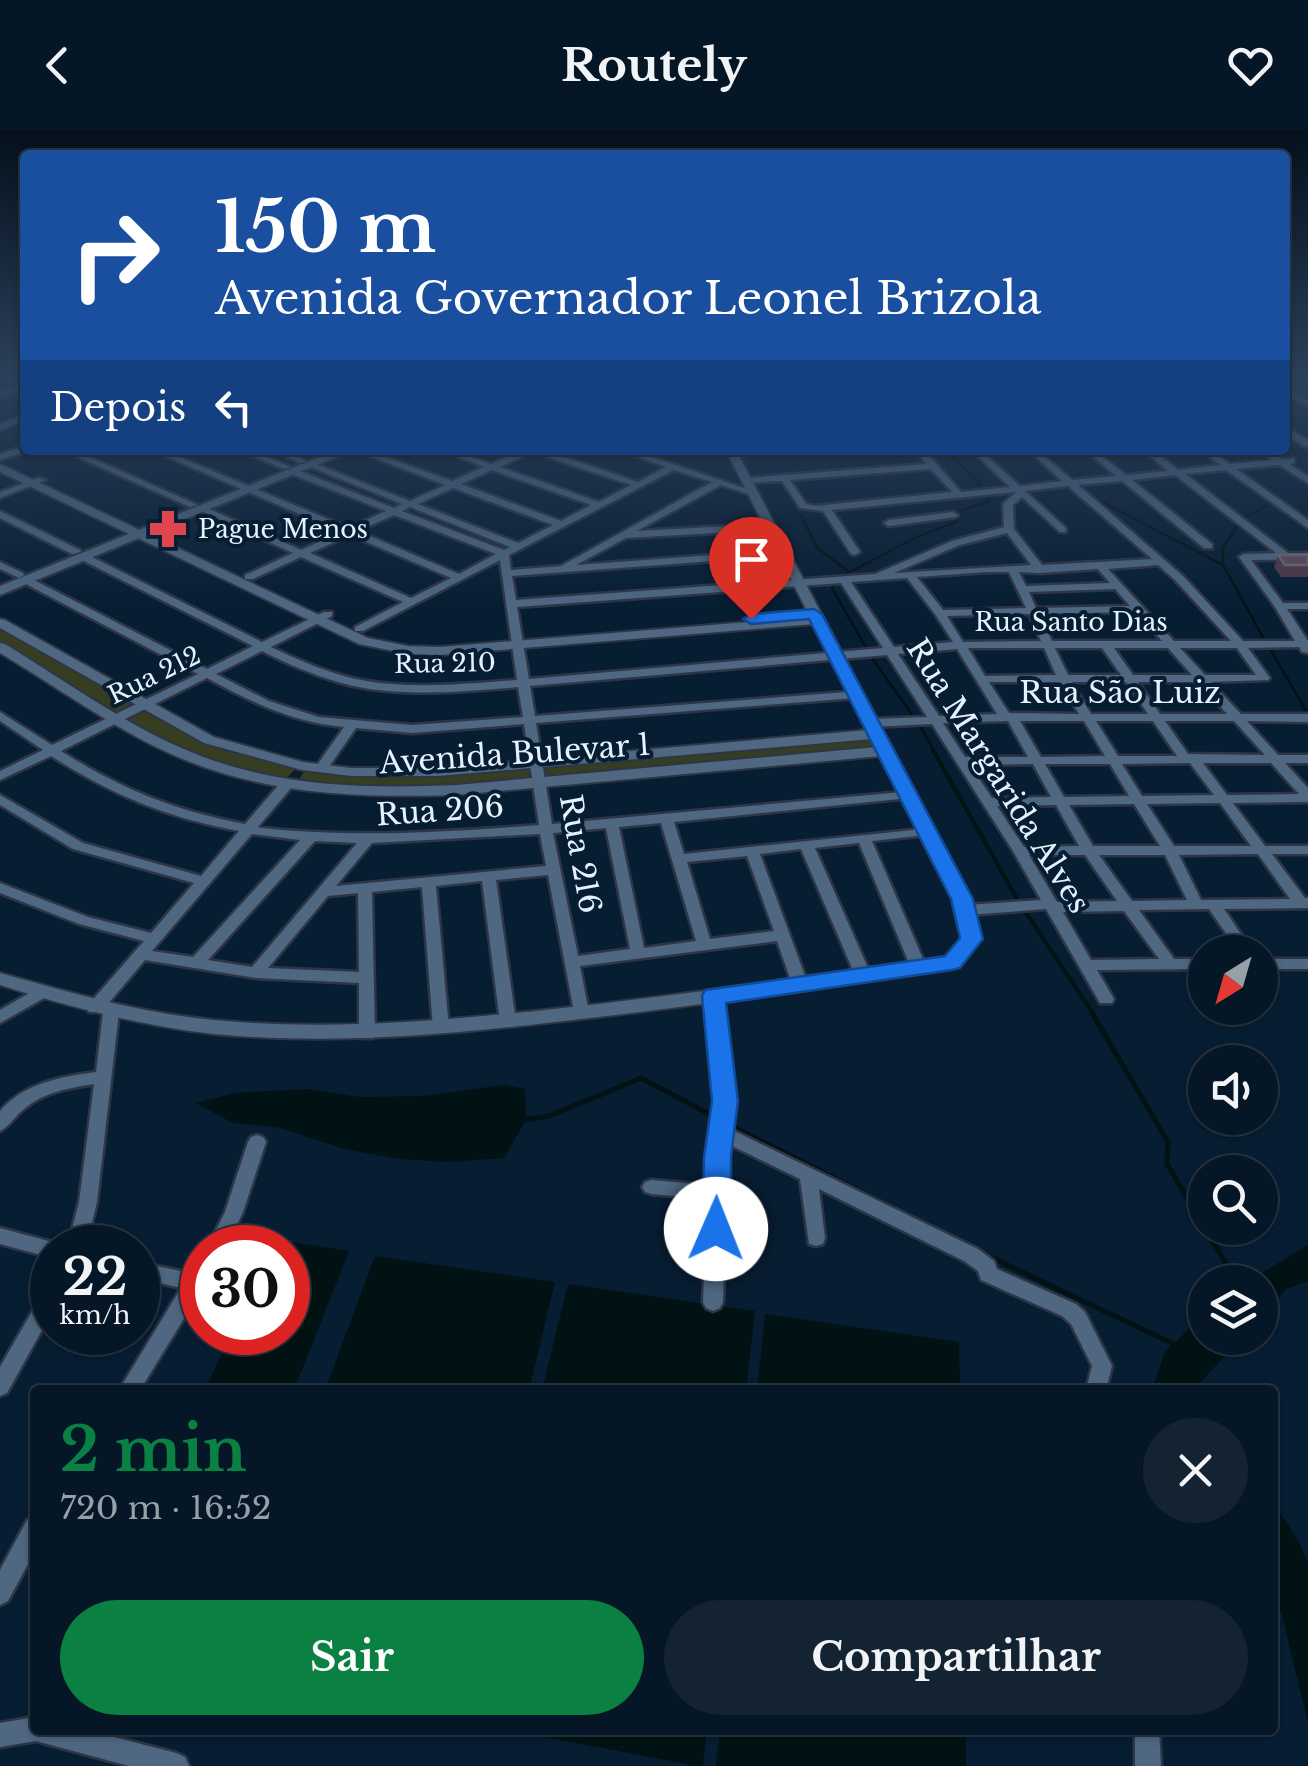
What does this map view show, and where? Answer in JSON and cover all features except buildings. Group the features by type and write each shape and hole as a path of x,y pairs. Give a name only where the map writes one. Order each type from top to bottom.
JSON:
{"main road":[{"path":"0,583 80,555 319,455"},
{"path":"298,466 331,455"},
{"path":"0,591 22,578"}],"street":[{"path":"78,455 412,602"},
{"path":"168,455 458,577"},
{"path":"260,455 409,504 517,546"},
{"path":"283,455 393,510 504,554"},
{"path":"373,455 560,524"},
{"path":"460,455 600,505"},
{"path":"249,577 519,455"},
{"path":"548,455 638,485"},
{"path":"638,455 720,482 751,487 785,479 932,466"},
{"path":"0,979 103,1010 220,1029 367,1034 508,1022 952,962 970,946 972,928 967,910 734,455"},
{"path":"923,455 957,493"},
{"path":"980,455 1063,530"},
{"path":"984,679 1264,676 1240,644 1159,562 1038,455"},
{"path":"1096,455 1208,546"},
{"path":"1154,455 1284,555"},
{"path":"1212,455 1308,525"},
{"path":"1272,455 1308,480"},
{"path":"0,458 36,482"},
{"path":"785,479 807,508 826,508 1308,460"},
{"path":"358,629 673,467"},
{"path":"0,468 323,617 358,629 414,644 517,642"},
{"path":"0,495 36,482"},
{"path":"562,569 720,482"},
{"path":"1016,491 1008,504 1009,529 1040,570"},
{"path":"880,503 899,536"},
{"path":"826,508 855,552"},
{"name":"Rua 210","path":"0,514 312,670 385,688 525,683 835,655"},
{"path":"889,522 952,515"},
{"path":"620,536 768,527"},
{"path":"872,580 956,542 1009,529"},
{"path":"140,531 249,577 364,641 408,650 816,617"},
{"path":"506,573 782,553"},
{"name":"Rua 216","path":"504,554 546,829 581,1013"},
{"path":"1306,647 1245,556 1308,556"},
{"path":"510,604 800,582 1159,562"},
{"path":"0,565 264,704 318,721 351,726 412,729 856,694"},
{"path":"1101,567 1308,797"},
{"path":"1013,569 1064,678 1170,850 1195,903"},
{"path":"912,577 1035,758 1088,850 1170,964"},
{"name":"Rua Margarida Alves","path":"845,581 1020,851 1106,999"},
{"path":"1023,590 1120,586"},
{"path":"1069,588 1086,611"},
{"path":"1280,606 1308,606"},
{"path":"940,613 1141,610"},
{"name":"Rua 212","path":"0,776 323,617"},
{"name":"Avenida Bulevar 1","path":"0,623 209,740 302,766 412,773 874,729"},
{"path":"1106,644 1158,718 1304,903"},
{"name":"Rua Santo Dias","path":"835,655 960,646 1306,647"},
{"name":"Avenida Bulevar 1","path":"0,647 184,755 288,784 406,793 886,751"},
{"name":"Rua 206","path":"0,716 162,809 310,838 422,840 667,820 909,794"},
{"name":"Rua São Luiz","path":"874,729 936,719 1308,718"},
{"path":"321,768 351,726"},
{"path":"963,761 1308,758"},
{"path":"82,1225 102,1077 103,1010 153,938 302,766"},
{"path":"988,802 1308,797"},
{"path":"0,799 78,846 204,881"},
{"path":"667,820 704,944"},
{"path":"612,825 638,953"},
{"path":"678,859 927,831"},
{"path":"196,964 310,838"},
{"path":"864,838 929,966"},
{"path":"256,972 366,841"},
{"path":"806,844 863,975"},
{"path":"752,850 800,984"},
{"path":"1020,851 1308,850"},
{"path":"324,892 554,870"},
{"path":"488,877 508,1022"},
{"path":"429,882 441,1028"},
{"path":"0,888 84,922 153,938"},
{"path":"365,888 367,1034"},
{"path":"967,910 1052,905 1304,903"},
{"path":"1214,904 1235,935"},
{"path":"572,962 782,935"},
{"path":"140,954 256,972 366,978"},
{"path":"1087,965 1188,964"},
{"path":"1278,964 1308,964"},
{"path":"0,1017 40,993"},
{"path":"714,996 725,1101 720,1132 714,1302"},
{"path":"0,1124 18,1101 30,1094 102,1077"},
{"path":"720,1132 971,1256 986,1267 988,1274 1068,1310 1078,1318 1102,1366 1097,1385"},
{"path":"228,1225 256,1142"},
{"path":"808,1174 816,1238"},
{"path":"651,1186 718,1193"},
{"path":"0,1236 30,1244"},
{"path":"132,1385 180,1308"},
{"path":"0,1386 30,1334"},
{"path":"0,1593 30,1537"},
{"path":"0,1735 30,1730"},
{"path":"60,1735 176,1766"},
{"path":"1148,1735 1148,1766"}],"green space":[{"path":"0,626 134,704 117,712 0,643"},
{"path":"143,709 202,741 296,768 285,780 187,752 125,718"},
{"path":"871,736 877,749 545,779 543,766"},
{"path":"530,767 533,780 401,789 297,782 306,769 405,776"}],"shaded area":[{"path":"503,1085 525,1089 526,1120 504,1158 449,1162 398,1159 341,1148 277,1127 233,1123 196,1103 235,1093 307,1089 360,1097 425,1096"},
{"path":"310,1245 349,1251 310,1350"},
{"path":"1308,1245 1308,1281 1286,1289 1278,1299 1275,1265"},
{"path":"375,1256 555,1282 530,1385 327,1385"},
{"path":"568,1284 755,1311 747,1385 543,1385"},
{"path":"765,1314 959,1342 960,1385 758,1385"},
{"path":"1188,1330 1188,1355 1226,1355 1198,1385 1154,1385 1165,1352"},
{"path":"221,1355 308,1355 296,1385 207,1385"},
{"path":"1278,1510 1308,1564 1308,1723 1278,1605"},
{"path":"534,1735 706,1735 703,1766"},
{"path":"719,1735 966,1735 966,1766 716,1766"}],"waterway":[{"path":"838,578 917,537 956,522 960,511 990,501 976,479 950,455"},
{"path":"1100,501 1223,565"},
{"path":"1243,519 1266,506"},
{"path":"801,515 817,548 847,570"},
{"path":"1223,565 1223,548 1238,524"},
{"path":"1223,565 1265,641"},
{"path":"834,582 832,588 866,648"},
{"path":"1269,647 1308,714"},
{"path":"870,655 913,716"},
{"path":"920,726 935,752"},
{"path":"933,750 1020,904"},
{"path":"1023,908 1094,1015"},
{"path":"1092,1013 1168,1142 1167,1164 1227,1265"},
{"path":"524,1120 549,1116 641,1078 717,1118"},
{"path":"730,1125 895,1209"},
{"path":"984,1254 1174,1344"}],"place":[{"name":"Pague Menos","path":"168,529"}],"route":[{"path":"716,1229 718,1157 725,1101 714,996 952,962 970,946 972,939 962,899 814,614 751,619"}]}
